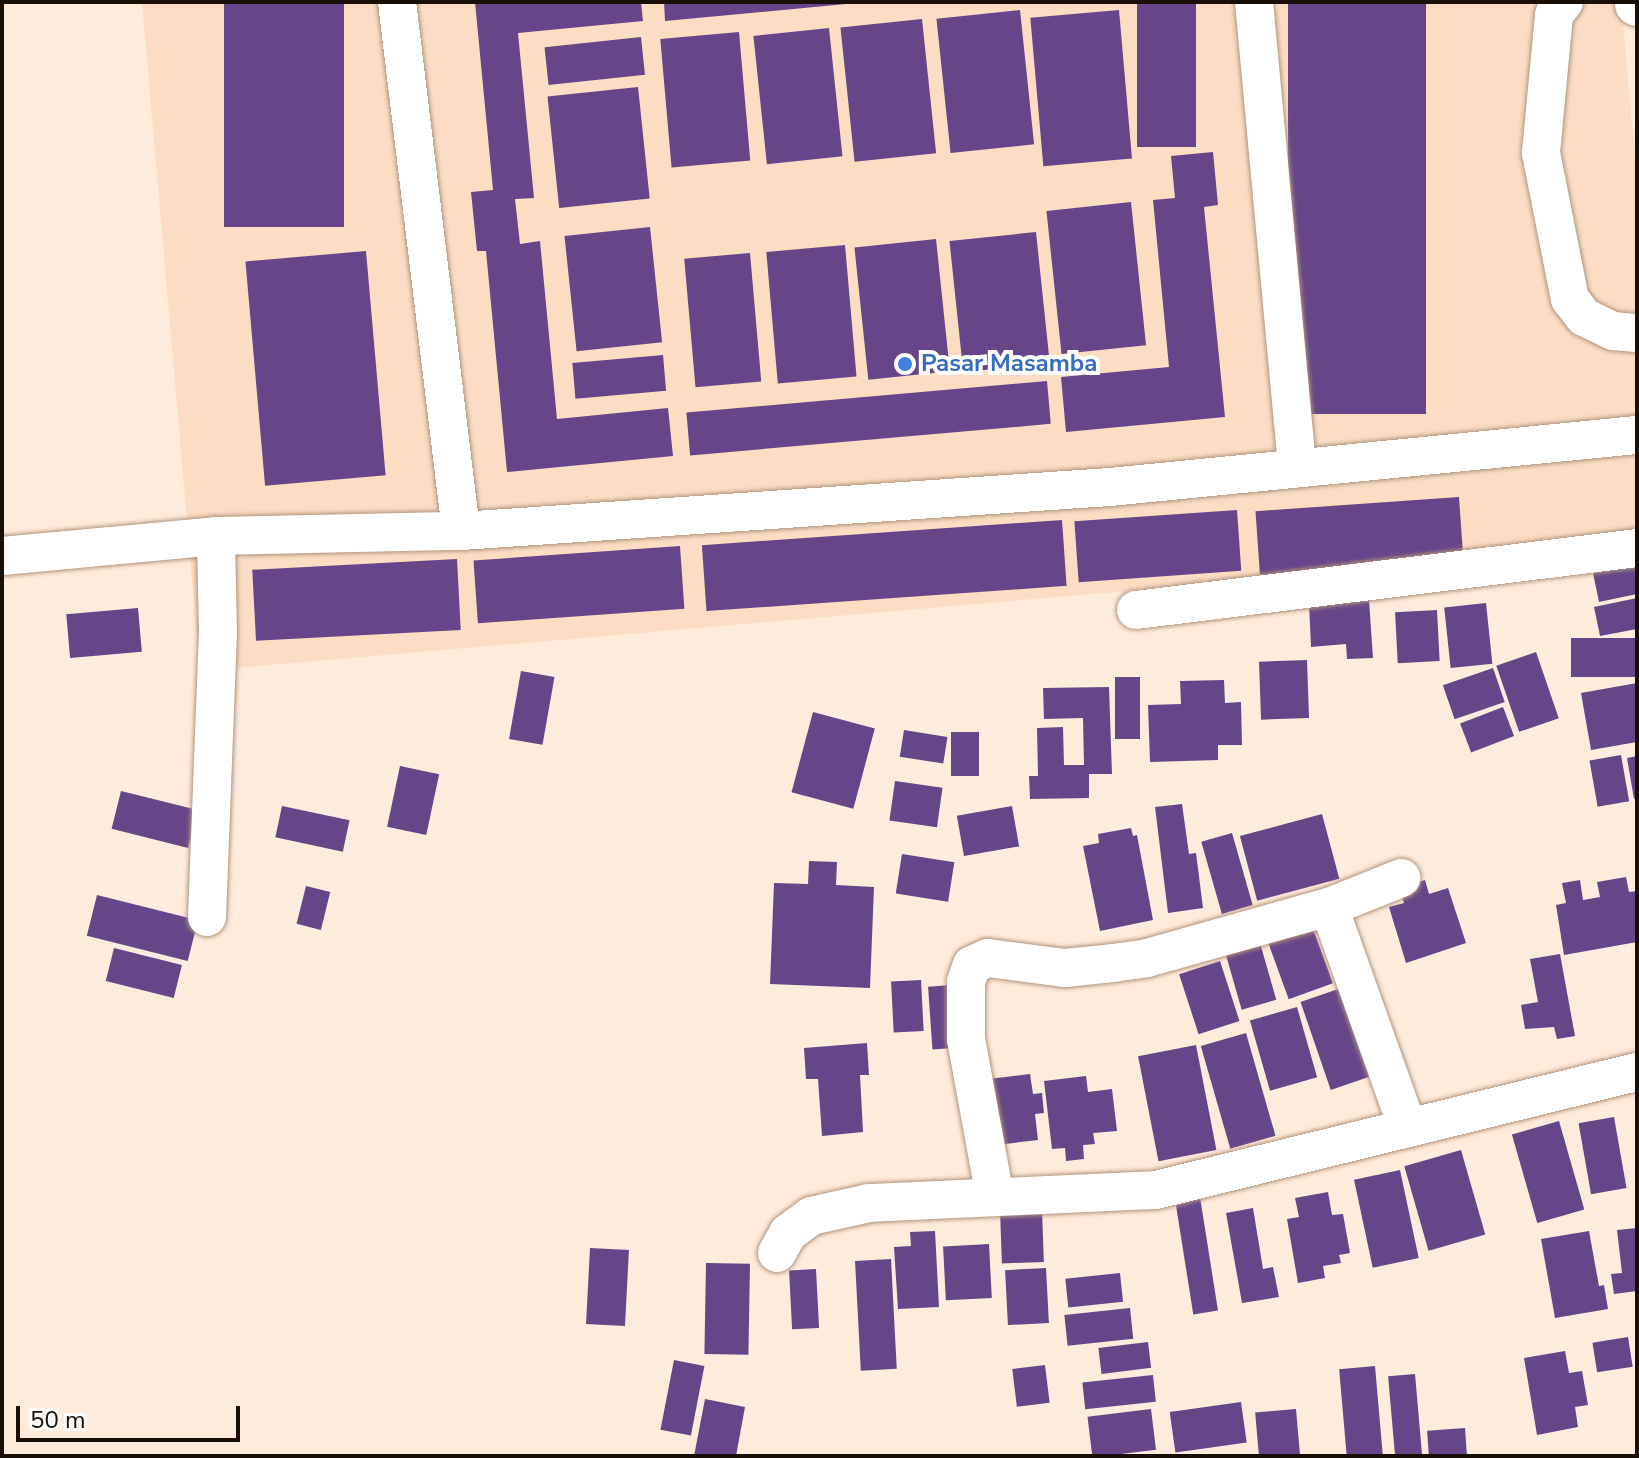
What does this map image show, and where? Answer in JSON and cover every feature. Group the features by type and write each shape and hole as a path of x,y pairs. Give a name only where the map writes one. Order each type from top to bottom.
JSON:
{"street":[{"path":"397,2 461,531"},
{"path":"1254,2 1297,468"},
{"path":"1564,2 1554,15 1541,153 1570,299 1584,317 1613,331 1637,333"},
{"path":"2,556 216,536 461,531 1110,487 1637,435"},
{"path":"207,917 218,634 216,536"},
{"path":"1136,610 1637,548"},
{"path":"995,1197 966,1039 966,982 972,965 988,958 1065,968 1147,958 1219,935 1329,907 1401,878"},
{"path":"1329,907 1407,1126"},
{"path":"777,1253 788,1233 811,1216 869,1203 1156,1190 1637,1072"}],"shaded area":[{"name":"Pasar Masamba","path":"142,2 1621,2 1637,180 1637,547 200,671"}],"building":[{"path":"224,2 344,2 344,227 224,227"},
{"path":"475,2 641,2 643,21 518,33 534,198 515,199 520,244 540,241 557,419 668,408 673,456 507,472 486,251 477,251 471,192 493,190"},
{"path":"664,2 846,2 846,4 665,21"},
{"path":"1137,2 1196,2 1196,147 1137,147"},
{"path":"1288,2 1426,2 1426,414 1288,414"},
{"path":"1020,10 1034,144 951,153 936,19"},
{"path":"1119,10 1132,158 1043,166 1030,18"},
{"path":"922,19 936,153 855,162 840,28"},
{"path":"829,28 842,156 767,164 753,36"},
{"path":"739,32 750,161 672,167 660,39"},
{"path":"641,37 645,75 549,85 545,47"},
{"path":"638,87 650,198 559,208 547,97"},
{"path":"1213,152 1218,205 1204,207 1225,417 1066,432 1061,377 1169,367 1153,200 1175,198 1171,156"},
{"path":"1131,202 1146,345 1062,354 1046,211"},
{"path":"650,227 662,342 577,351 564,236"},
{"path":"1036,232 1050,363 963,372 949,241"},
{"path":"936,239 950,371 868,380 854,248"},
{"path":"845,245 857,376 778,383 766,252"},
{"path":"366,251 386,475 265,486 245,262"},
{"path":"750,253 761,382 695,387 684,259"},
{"path":"663,355 666,391 575,399 572,363"},
{"path":"1047,381 1051,424 690,455 686,413"},
{"path":"1459,497 1463,561 1260,575 1255,511"},
{"path":"1237,510 1241,571 1079,582 1074,521"},
{"path":"1062,520 1067,586 706,611 702,545"},
{"path":"680,546 684,609 478,623 474,560"},
{"path":"457,559 461,630 256,641 252,570"},
{"path":"1637,564 1637,594 1599,602 1593,573"},
{"path":"1637,598 1637,629 1600,636 1594,607"},
{"path":"1369,600 1373,658 1347,659 1346,644 1311,647 1309,604"},
{"path":"1486,603 1492,664 1451,668 1444,607"},
{"path":"138,608 142,652 70,658 66,614"},
{"path":"1437,610 1440,661 1398,663 1395,612"},
{"path":"1571,638 1637,638 1637,677 1571,677"},
{"path":"1536,652 1559,718 1519,732 1496,666"},
{"path":"1307,660 1309,718 1261,720 1259,662"},
{"path":"1493,668 1505,702 1455,719 1443,685"},
{"path":"521,671 554,677 543,745 509,739"},
{"path":"1115,677 1140,677 1140,739 1115,739"},
{"path":"1224,680 1225,703 1241,702 1242,745 1218,745 1218,760 1150,762 1148,705 1181,704 1180,681"},
{"path":"1637,683 1637,742 1591,750 1581,693"},
{"path":"1109,687 1112,774 1089,774 1089,798 1030,799 1029,776 1038,776 1037,728 1063,727 1064,765 1084,765 1083,718 1044,719 1043,688"},
{"path":"1503,707 1514,736 1471,752 1460,723"},
{"path":"813,712 875,729 853,809 792,792"},
{"path":"904,730 947,737 943,764 900,757"},
{"path":"951,732 979,732 979,776 951,776"},
{"path":"1621,755 1629,801 1598,807 1589,761"},
{"path":"1637,756 1637,798 1634,799 1627,758"},
{"path":"400,766 439,774 426,835 387,827"},
{"path":"895,781 943,788 937,827 889,821"},
{"path":"121,791 198,810 188,848 112,829"},
{"path":"1182,804 1189,854 1196,853 1203,908 1168,913 1155,807"},
{"path":"282,806 349,820 343,852 275,837"},
{"path":"1012,806 1019,846 964,856 957,816"},
{"path":"1322,814 1339,879 1257,901 1240,836"},
{"path":"1131,828 1133,836 1137,835 1153,920 1100,931 1083,846 1099,843 1098,834"},
{"path":"1232,833 1253,905 1222,914 1201,842"},
{"path":"902,854 954,862 948,902 896,894"},
{"path":"809,861 837,862 836,885 874,887 870,988 770,984 774,883 808,884"},
{"path":"1626,877 1629,892 1637,891 1637,942 1564,955 1556,905 1566,903 1562,883 1580,880 1583,900 1600,897 1597,882"},
{"path":"1425,880 1429,894 1448,888 1466,943 1406,963 1389,907 1404,903 1399,888"},
{"path":"306,886 330,892 321,930 297,924"},
{"path":"97,895 198,920 188,961 87,936"},
{"path":"1311,923 1333,983 1289,999 1267,939"},
{"path":"1260,943 1276,1000 1242,1010 1225,953"},
{"path":"114,948 182,965 174,998 106,981"},
{"path":"1560,954 1575,1036 1557,1039 1554,1027 1525,1029 1521,1005 1538,1002 1530,959"},
{"path":"1220,961 1239,1021 1199,1034 1179,974"},
{"path":"921,980 924,1031 894,1033 891,982"},
{"path":"952,985 956,1048 932,1050 928,987"},
{"path":"1344,987 1374,1075 1331,1090 1301,1002"},
{"path":"1297,1007 1317,1077 1270,1091 1250,1021"},
{"path":"1246,1033 1275,1136 1230,1149 1201,1046"},
{"path":"867,1043 869,1075 860,1075 863,1132 822,1136 818,1079 806,1079 804,1048"},
{"path":"1196,1045 1216,1150 1159,1161 1138,1056"},
{"path":"1030,1074 1033,1094 1042,1093 1044,1113 1035,1114 1038,1140 996,1145 988,1079"},
{"path":"1086,1076 1088,1092 1112,1089 1117,1131 1093,1133 1095,1144 1083,1145 1084,1159 1066,1161 1065,1148 1052,1149 1044,1081"},
{"path":"1614,1117 1627,1188 1591,1194 1579,1123"},
{"path":"1559,1121 1584,1209 1537,1223 1512,1135"},
{"path":"1461,1150 1485,1235 1429,1251 1404,1166"},
{"path":"1400,1170 1419,1258 1373,1268 1354,1180"},
{"path":"1328,1192 1332,1215 1343,1214 1350,1253 1339,1255 1341,1263 1323,1266 1325,1278 1298,1283 1287,1219 1299,1217 1295,1198"},
{"path":"1200,1197 1218,1311 1193,1314 1175,1201"},
{"path":"1253,1208 1263,1269 1273,1267 1279,1297 1242,1303 1226,1213"},
{"path":"1042,1209 1044,1262 1002,1263 1000,1210"},
{"path":"1637,1228 1637,1291 1614,1294 1611,1274 1622,1273 1617,1230"},
{"path":"935,1231 939,1307 898,1309 894,1247 911,1246 910,1232"},
{"path":"1589,1231 1599,1286 1604,1285 1608,1309 1555,1318 1541,1239"},
{"path":"989,1244 992,1298 946,1300 943,1246"},
{"path":"590,1248 629,1250 625,1326 586,1324"},
{"path":"891,1259 897,1369 861,1371 855,1261"},
{"path":"706,1263 750,1264 748,1355 704,1354"},
{"path":"1046,1268 1049,1323 1008,1325 1005,1270"},
{"path":"816,1269 819,1328 792,1329 789,1270"},
{"path":"1120,1273 1123,1302 1068,1308 1065,1279"},
{"path":"1130,1308 1133,1339 1068,1346 1064,1315"},
{"path":"1628,1337 1633,1367 1597,1372 1592,1343"},
{"path":"1148,1342 1151,1368 1102,1374 1098,1348"},
{"path":"1565,1351 1569,1373 1582,1371 1588,1405 1575,1407 1578,1427 1537,1435 1524,1358"},
{"path":"674,1360 704,1366 691,1436 660,1430"},
{"path":"1045,1365 1050,1403 1017,1407 1012,1369"},
{"path":"1375,1366 1383,1456 1347,1456 1339,1369"},
{"path":"1415,1374 1422,1456 1395,1456 1388,1376"},
{"path":"1153,1375 1156,1402 1085,1409 1082,1382"},
{"path":"705,1399 745,1407 736,1456 694,1456"},
{"path":"1241,1402 1247,1443 1175,1453 1170,1412"},
{"path":"1151,1409 1156,1450 1092,1456 1087,1417"},
{"path":"1296,1409 1300,1456 1259,1456 1255,1413"},
{"path":"1465,1428 1467,1456 1429,1456 1427,1431"}],"place":[{"name":"Pasar Masamba","path":"905,364"}]}
